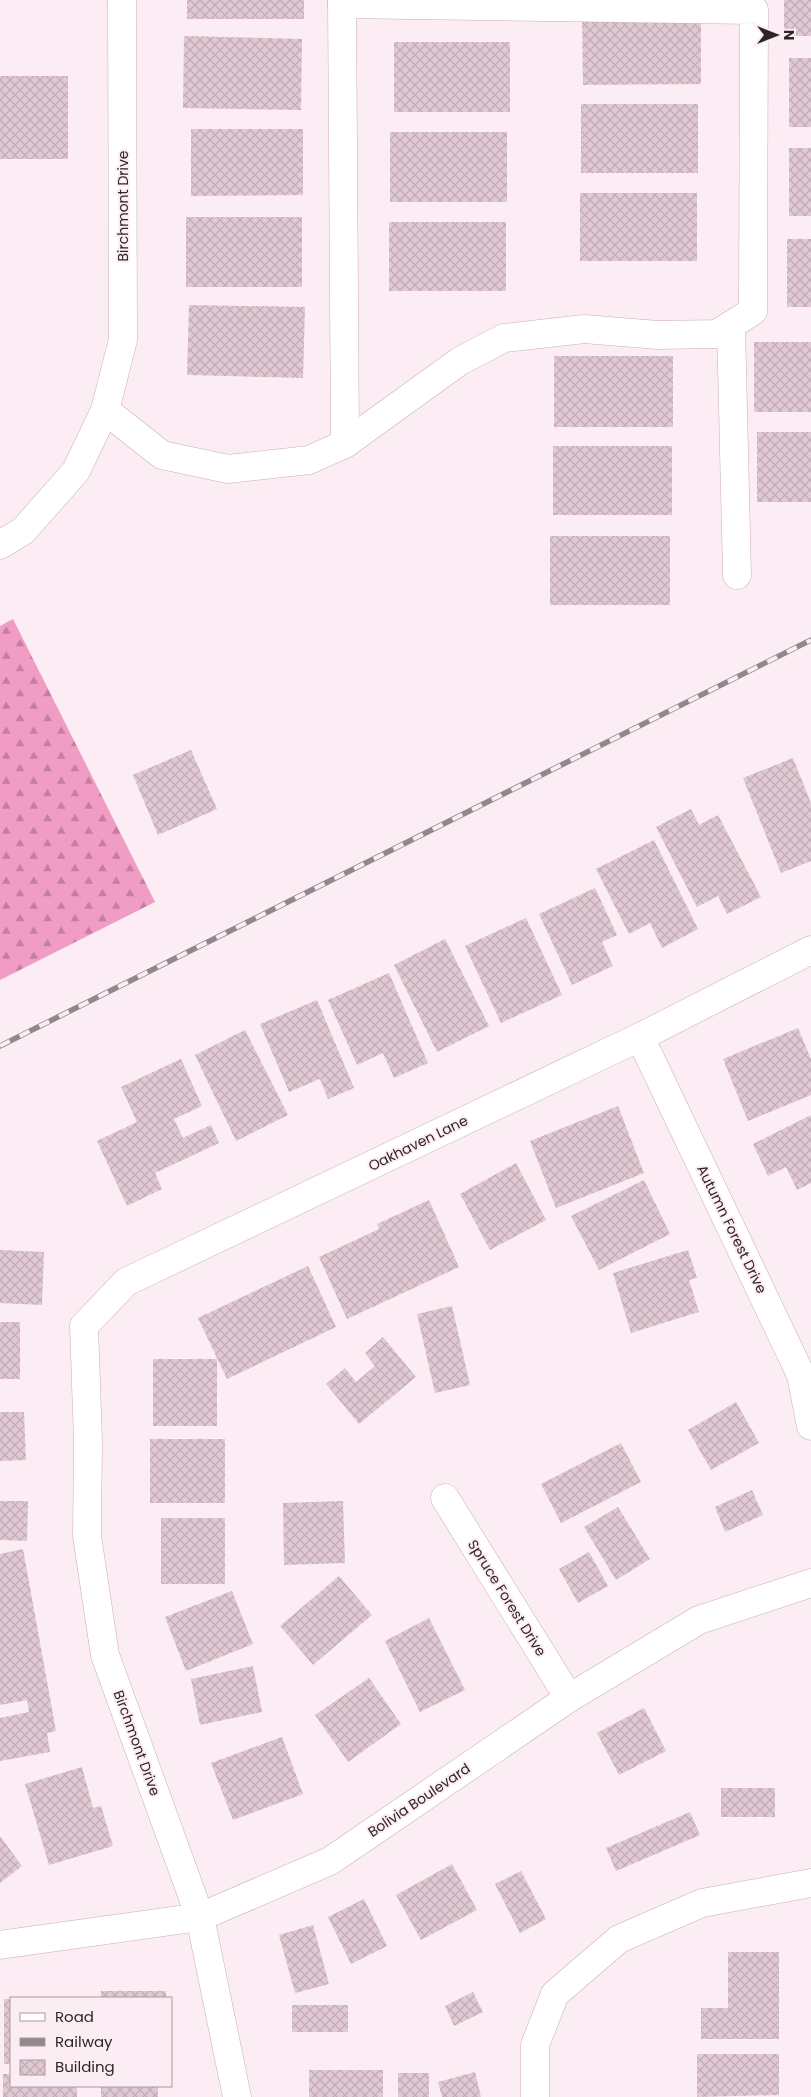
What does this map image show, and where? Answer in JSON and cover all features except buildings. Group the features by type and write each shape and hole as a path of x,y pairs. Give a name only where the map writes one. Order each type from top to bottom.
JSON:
{"street":[{"name":"Birchmont Drive","path":"0,545 23,531 76,471 105,410 123,340 122,0"},
{"path":"105,410 162,455 228,469 309,460 345,444 460,361 504,338 584,329 658,335 717,334 753,311 754,10 342,2 345,444"},
{"path":"731,324 737,575"},
{"name":"Oakhaven Lane","path":"86,1380 84,1326 126,1282 640,1037 811,950"},
{"name":"Autumn Forest Drive","path":"640,1037 802,1375 811,1426"},
{"name":"Birchmont Drive","path":"86,1380 88,1441 87,1536 105,1655 200,1917 236,2097"},
{"name":"Spruce Forest Drive","path":"445,1498 569,1698"},
{"name":"Bolivia Boulevard","path":"0,1945 200,1917 330,1861 569,1698 699,1620 811,1583"},
{"path":"535,2097 535,2045 555,1994 619,1939 702,1903 811,1883"}],"green space":[{"path":"13,619 155,902 0,980 0,626"}],"railway":[{"path":"0,1046 811,640"}]}
